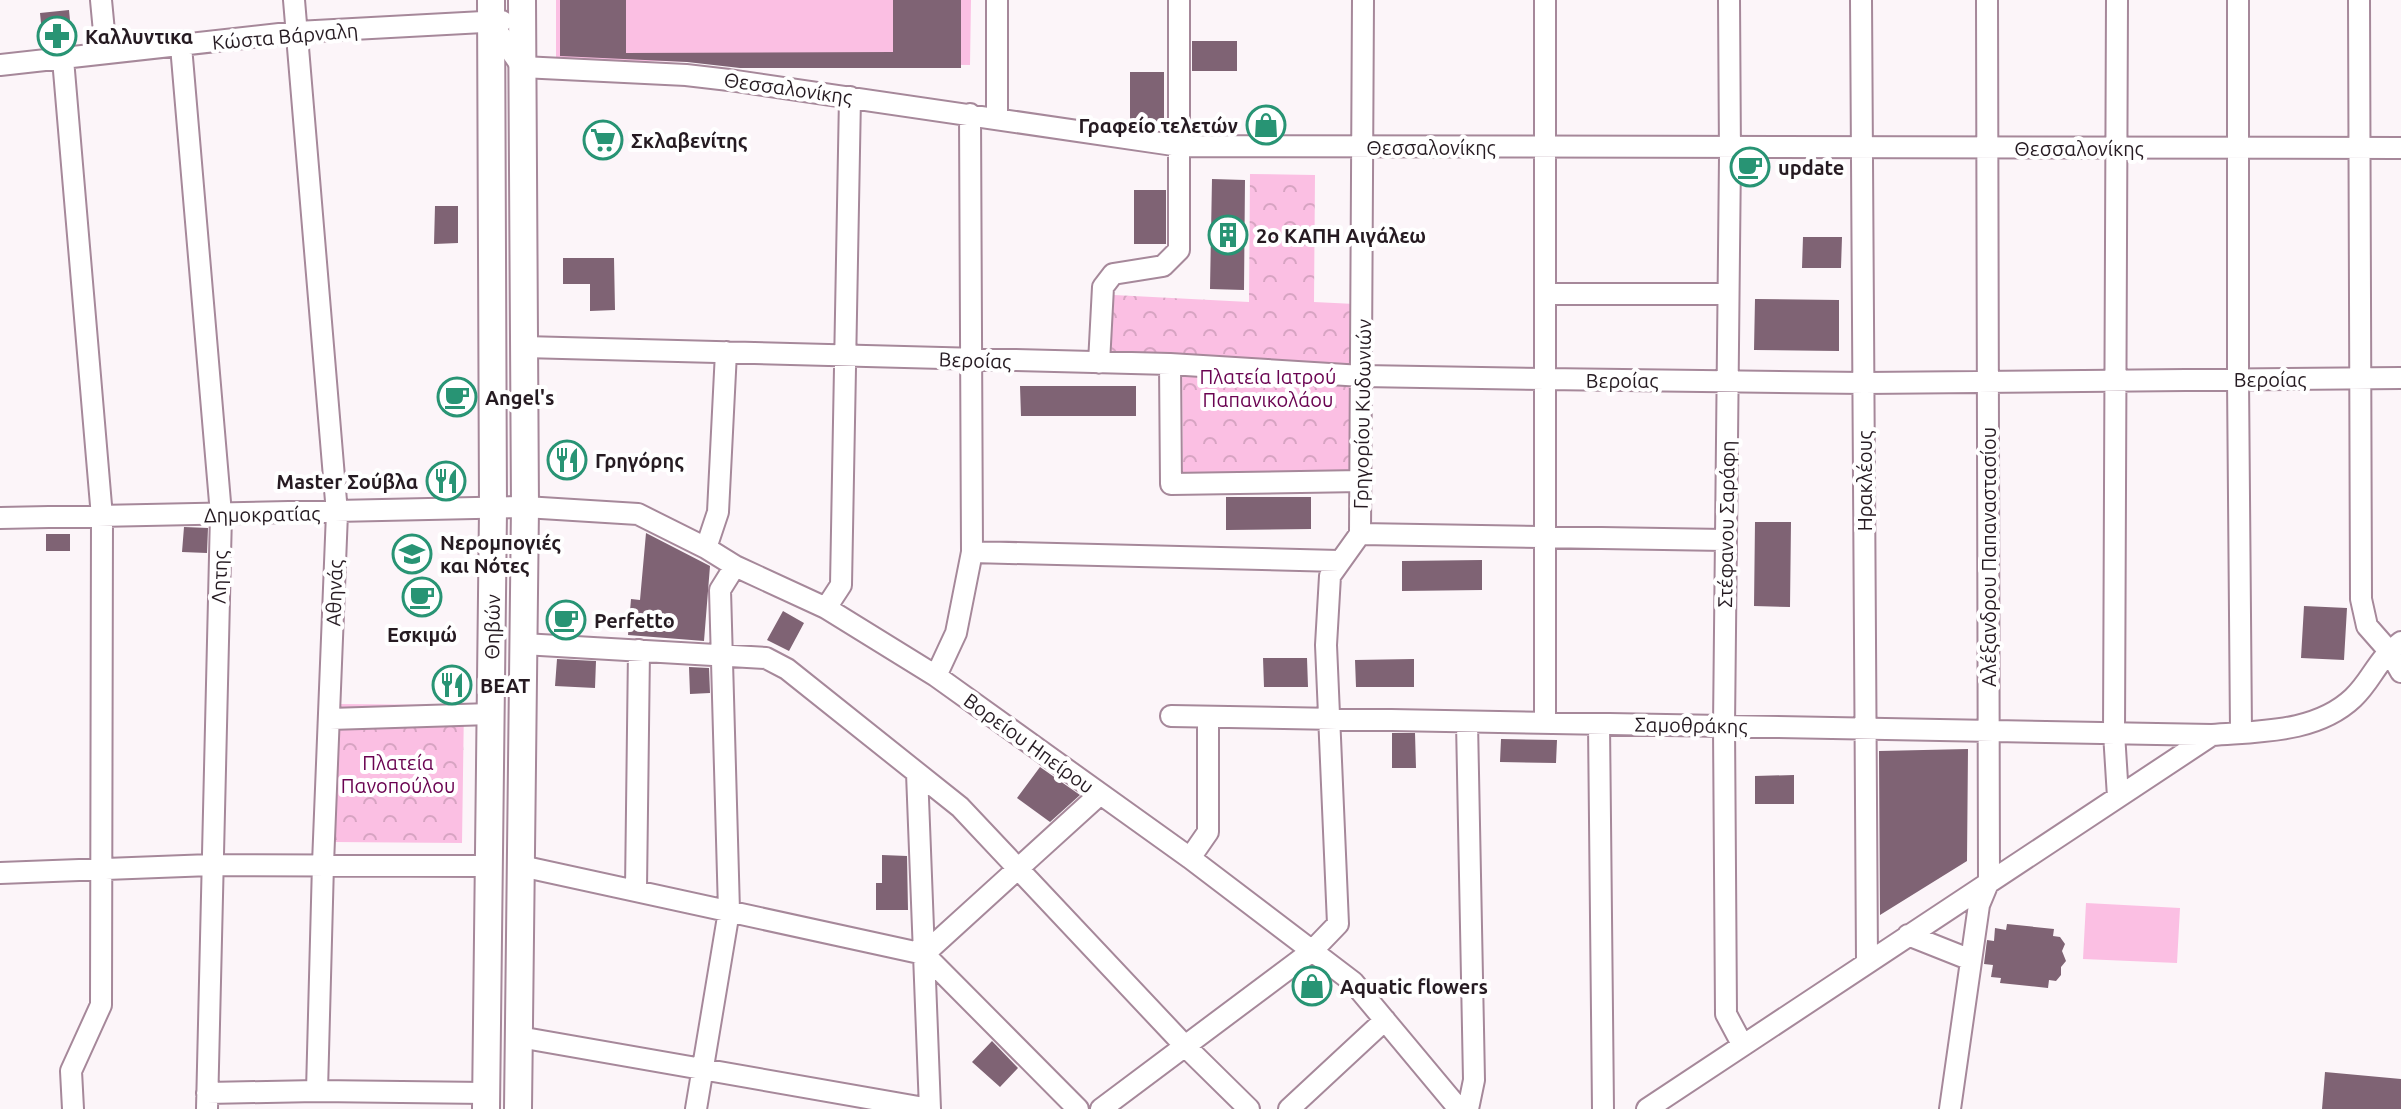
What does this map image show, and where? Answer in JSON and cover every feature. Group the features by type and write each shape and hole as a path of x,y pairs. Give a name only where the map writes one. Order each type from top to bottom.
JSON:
{"main road":[{"name":"Θηβών","path":"518,1109 525,507 522,10"},
{"name":"Θηβών","path":"486,1101 493,510 491,11"}],"street":[{"path":"101,0 106,53"},
{"name":"Αθηνάς","path":"294,0 337,513 317,1091"},
{"path":"997,0 997,118"},
{"path":"1099,363 1103,287 1113,274 1163,266 1179,250 1179,0"},
{"name":"Γρηγορίου Κυδωνιών","path":"1101,1109 1312,951 1338,924 1326,645 1330,576 1360,534 1363,0"},
{"path":"1545,0 1545,723"},
{"name":"Στέφανου Σαράφη","path":"1729,0 1724,726 1726,1014 1742,1044"},
{"name":"Ηρακλέους","path":"1861,0 1867,961"},
{"name":"Αλέξανδρου Παπαναστασίου","path":"1950,1109 1979,905 1989,881 1987,0"},
{"path":"2117,0 2114,733 2118,797"},
{"path":"2238,0 2241,732"},
{"path":"2359,0 2361,599 2367,626 2395,646 2401,672"},
{"name":"Κώστα Βάρναλη","path":"0,65 522,10"},
{"path":"491,11 522,67"},
{"name":"Λητης","path":"181,46 221,514 207,1101"},
{"path":"63,59 102,517 101,1005 71,1071 73,1109"},
{"name":"Θεσσαλονίκης","path":"522,67 686,75 1180,146 2401,148"},
{"path":"826,608 841,585 850,97"},
{"path":"936,676 956,633 972,552 970,114"},
{"path":"1545,294 1728,294"},
{"name":"Βεροίας","path":"524,347 1170,364 1362,376 1864,383 2401,378"},
{"path":"706,548 718,512 726,352"},
{"path":"1170,364 1171,484 1361,481"},
{"name":"Δημοκρατίας","path":"0,518 525,507"},
{"name":"Βορείου Ηπείρου","path":"525,507 638,514 735,566 826,608 936,676 1190,858 1353,982 1459,1109"},
{"path":"1360,534 1725,540"},
{"path":"972,552 1339,561"},
{"path":"696,1109 729,911 720,590 735,566"},
{"path":"523,644 766,658 787,669 960,807 1185,1046 1249,1109"},
{"name":"Σαμοθράκης","path":"1171,716 2212,735 2292,727 2334,712 2355,696 2395,646"},
{"path":"636,889 639,650"},
{"path":"330,719 491,714"},
{"path":"1190,858 1208,832 1208,717"},
{"path":"1467,722 1474,1080 1468,1109"},
{"path":"1599,724 1603,1109"},
{"path":"1647,1109 2212,735"},
{"path":"519,1037 930,1109 917,773"},
{"path":"924,954 1099,795"},
{"path":"0,873 211,865 489,866"},
{"path":"521,866 924,954 1078,1109"},
{"path":"1908,935 1971,960"},
{"path":"1289,1109 1385,1020"},
{"path":"207,1101 317,1091 424,1093 486,1101"}],"green space":[{"path":"556,0 971,0 970,65 556,60"},
{"name":"Πλατεία Ιατρού Παπανικολάου","path":"1250,174 1315,175 1314,302 1355,304 1354,474 1183,474 1182,358 1111,356 1114,295 1249,302"},
{"name":"Πλατεία Πανοπούλου","path":"334,704 464,705 462,843 333,842"},
{"path":"2086,903 2180,908 2177,963 2083,959"}],"building":[{"path":"560,0 626,0 626,53 893,52 893,0 961,0 961,68 740,68 687,62 560,56"},
{"path":"69,10 72,41 43,44 40,13"},
{"path":"1192,41 1237,41 1237,71 1192,71"},
{"path":"1130,72 1164,72 1164,123 1130,123"},
{"name":"2ο ΚΑΠΗ Αιγάλεω","path":"1212,179 1245,180 1244,290 1210,289"},
{"path":"1134,190 1166,190 1166,244 1134,244"},
{"path":"435,206 458,206 458,243 434,244"},
{"path":"1803,237 1842,237 1841,268 1802,268"},
{"path":"563,258 614,258 615,310 590,311 590,284 563,284"},
{"path":"1755,299 1839,300 1839,351 1754,350"},
{"path":"1020,386 1136,386 1136,416 1021,416"},
{"path":"1226,497 1311,497 1311,529 1226,530"},
{"path":"1755,522 1791,522 1790,607 1754,606"},
{"path":"184,527 208,528 207,553 182,552"},
{"path":"646,533 710,566 704,641 628,635 631,599 640,600"},
{"path":"46,534 70,534 70,551 46,551"},
{"path":"1482,560 1482,590 1402,591 1402,561"},
{"path":"2304,606 2347,608 2344,660 2301,658"},
{"path":"783,611 804,623 789,651 767,640"},
{"path":"1263,658 1307,658 1308,687 1264,687"},
{"path":"557,659 596,661 595,688 555,686"},
{"path":"1414,659 1414,687 1356,687 1355,660"},
{"path":"689,667 709,668 710,693 690,694"},
{"path":"1392,733 1415,733 1416,768 1392,768"},
{"path":"1501,739 1557,740 1556,763 1500,762"},
{"path":"1968,749 1967,861 1880,915 1879,751"},
{"path":"1040,767 1080,795 1050,822 1017,798"},
{"path":"1794,775 1794,804 1755,804 1755,776"},
{"path":"882,855 907,856 908,910 876,910 876,883 882,883"},
{"path":"2007,924 2054,929 2053,936 2060,937 2065,944 2062,951 2066,961 2061,967 2061,975 2056,981 2049,980 2048,988 2000,983 2001,978 1991,977 1993,965 1984,964 1987,940 1994,941 1995,928 2006,930"},
{"path":"992,1041 1018,1068 1000,1087 972,1062"},
{"path":"2325,1072 2401,1079 2401,1109 2322,1109"}],"place":[{"name":"Καλλυντικα","path":"57,36"},
{"name":"Γραφείο τελετών","path":"1266,125"},
{"name":"Σκλαβενίτης","path":"603,140"},
{"name":"update","path":"1750,167"},
{"name":"2ο ΚΑΠΗ Αιγάλεω","path":"1228,235"},
{"name":"Angel's","path":"457,397"},
{"name":"Γρηγόρης","path":"567,460"},
{"name":"Master Σούβλα","path":"446,481"},
{"name":"Νερομπογιές και Νότες","path":"412,554"},
{"name":"Εσκιμώ","path":"422,597"},
{"name":"Perfetto","path":"566,620"},
{"name":"ΒΕΑΤ","path":"452,685"},
{"name":"Aquatic flowers","path":"1312,986"}]}
